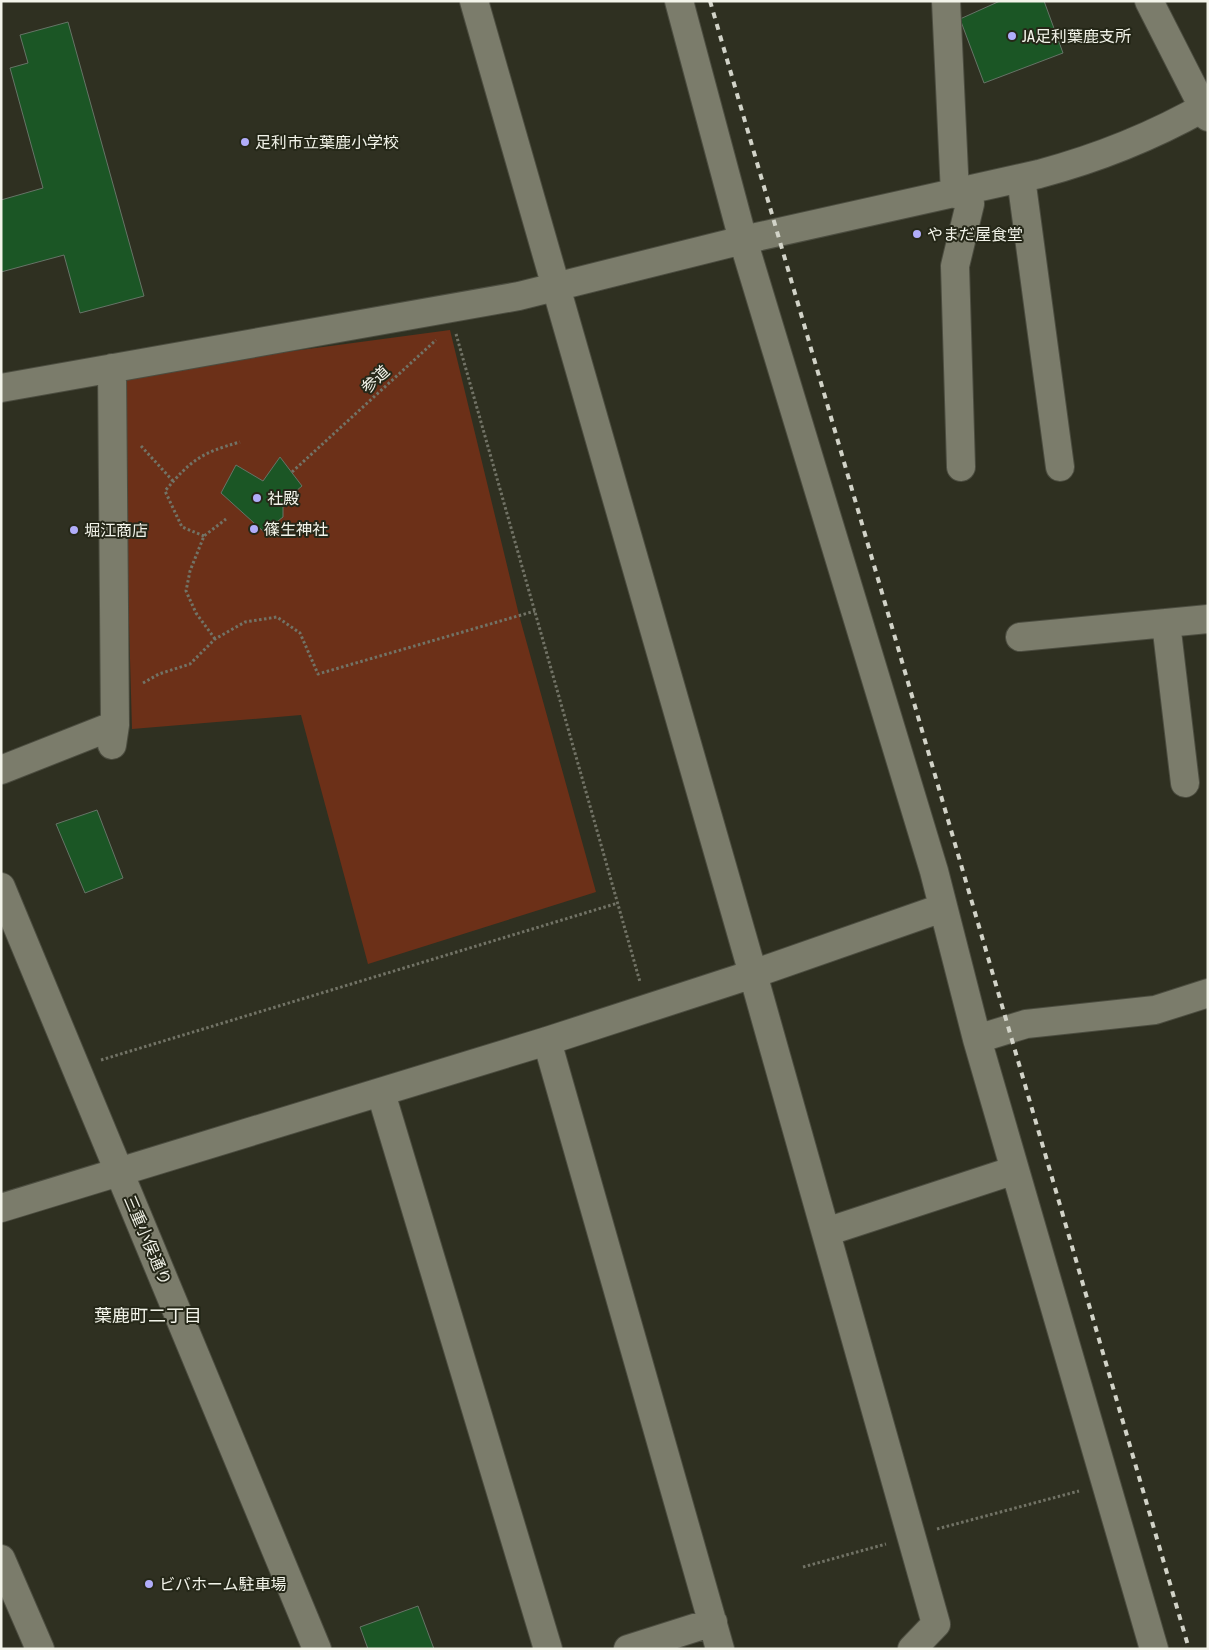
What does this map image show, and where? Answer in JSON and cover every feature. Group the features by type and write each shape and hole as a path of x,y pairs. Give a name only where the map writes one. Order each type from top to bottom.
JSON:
{"street":[{"path":"474,1 554,289 753,974 936,1624 912,1649"},
{"path":"679,1 743,240 934,871 977,1039 1154,1649"},
{"path":"946,1 962,192 970,204 955,266 960,467"},
{"path":"1,388 554,289 743,240 962,192 1088,161 1206,110 1149,1"},
{"path":"1021,178 1060,467"},
{"path":"1,770 114,723 112,368"},
{"path":"1020,637 1208,619"},
{"path":"1166,623 1185,783"},
{"name":"三重小俣通り","path":"1,887 317,1649"},
{"path":"1,1208 547,1041 753,974 942,908"},
{"path":"977,1039 1026,1024 1155,1010 1208,994"},
{"path":"547,1041 720,1649"},
{"path":"381,1093 548,1649"},
{"path":"826,1232 1015,1170"},
{"path":"1,1559 40,1649"},
{"path":"628,1649 713,1622"}],"path":[{"path":"475,304 453,324 647,1008"},
{"name":"参道","path":"292,472 438,338"},
{"path":"204,536 182,527 165,491 182,470 205,453 240,442"},
{"path":"215,639 196,613 186,592 190,571 204,536 226,519"},
{"path":"114,723 159,674 190,664 215,639 245,622 277,617 300,633 318,674 535,611"},
{"path":"100,1060 618,903"},
{"path":"803,1567 1106,1484"}],"shaded area":[{"path":"450,330 519,615 596,892 368,964 301,715 132,729 122,374"}],"building":[{"name":"JA足利葉鹿支所","path":"1000,1 1044,1 1063,53 984,83 960,19"},
{"path":"68,22 144,296 80,313 64,255 1,272 1,200 43,188 10,68 28,63 20,35"},
{"name":"社殿","path":"280,457 302,486 283,502 283,517 264,532 221,493 236,465 263,481"},
{"path":"97,810 123,878 85,893 56,824"},
{"path":"418,1606 434,1649 368,1649 360,1627"}],"railway":[{"path":"710,1 1189,1649"}],"place":[{"name":"JA足利葉鹿支所","path":"1012,36"},
{"name":"足利市立葉鹿小学校","path":"245,142"},
{"name":"やまだ屋食堂","path":"917,234"},
{"name":"社殿","path":"257,498"},
{"name":"篠生神社","path":"254,529"},
{"name":"堀江商店","path":"74,530"},
{"name":"ビバホーム駐車場","path":"149,1584"}],"district":[{"name":"葉鹿町二丁目","path":"148,1316"}]}
